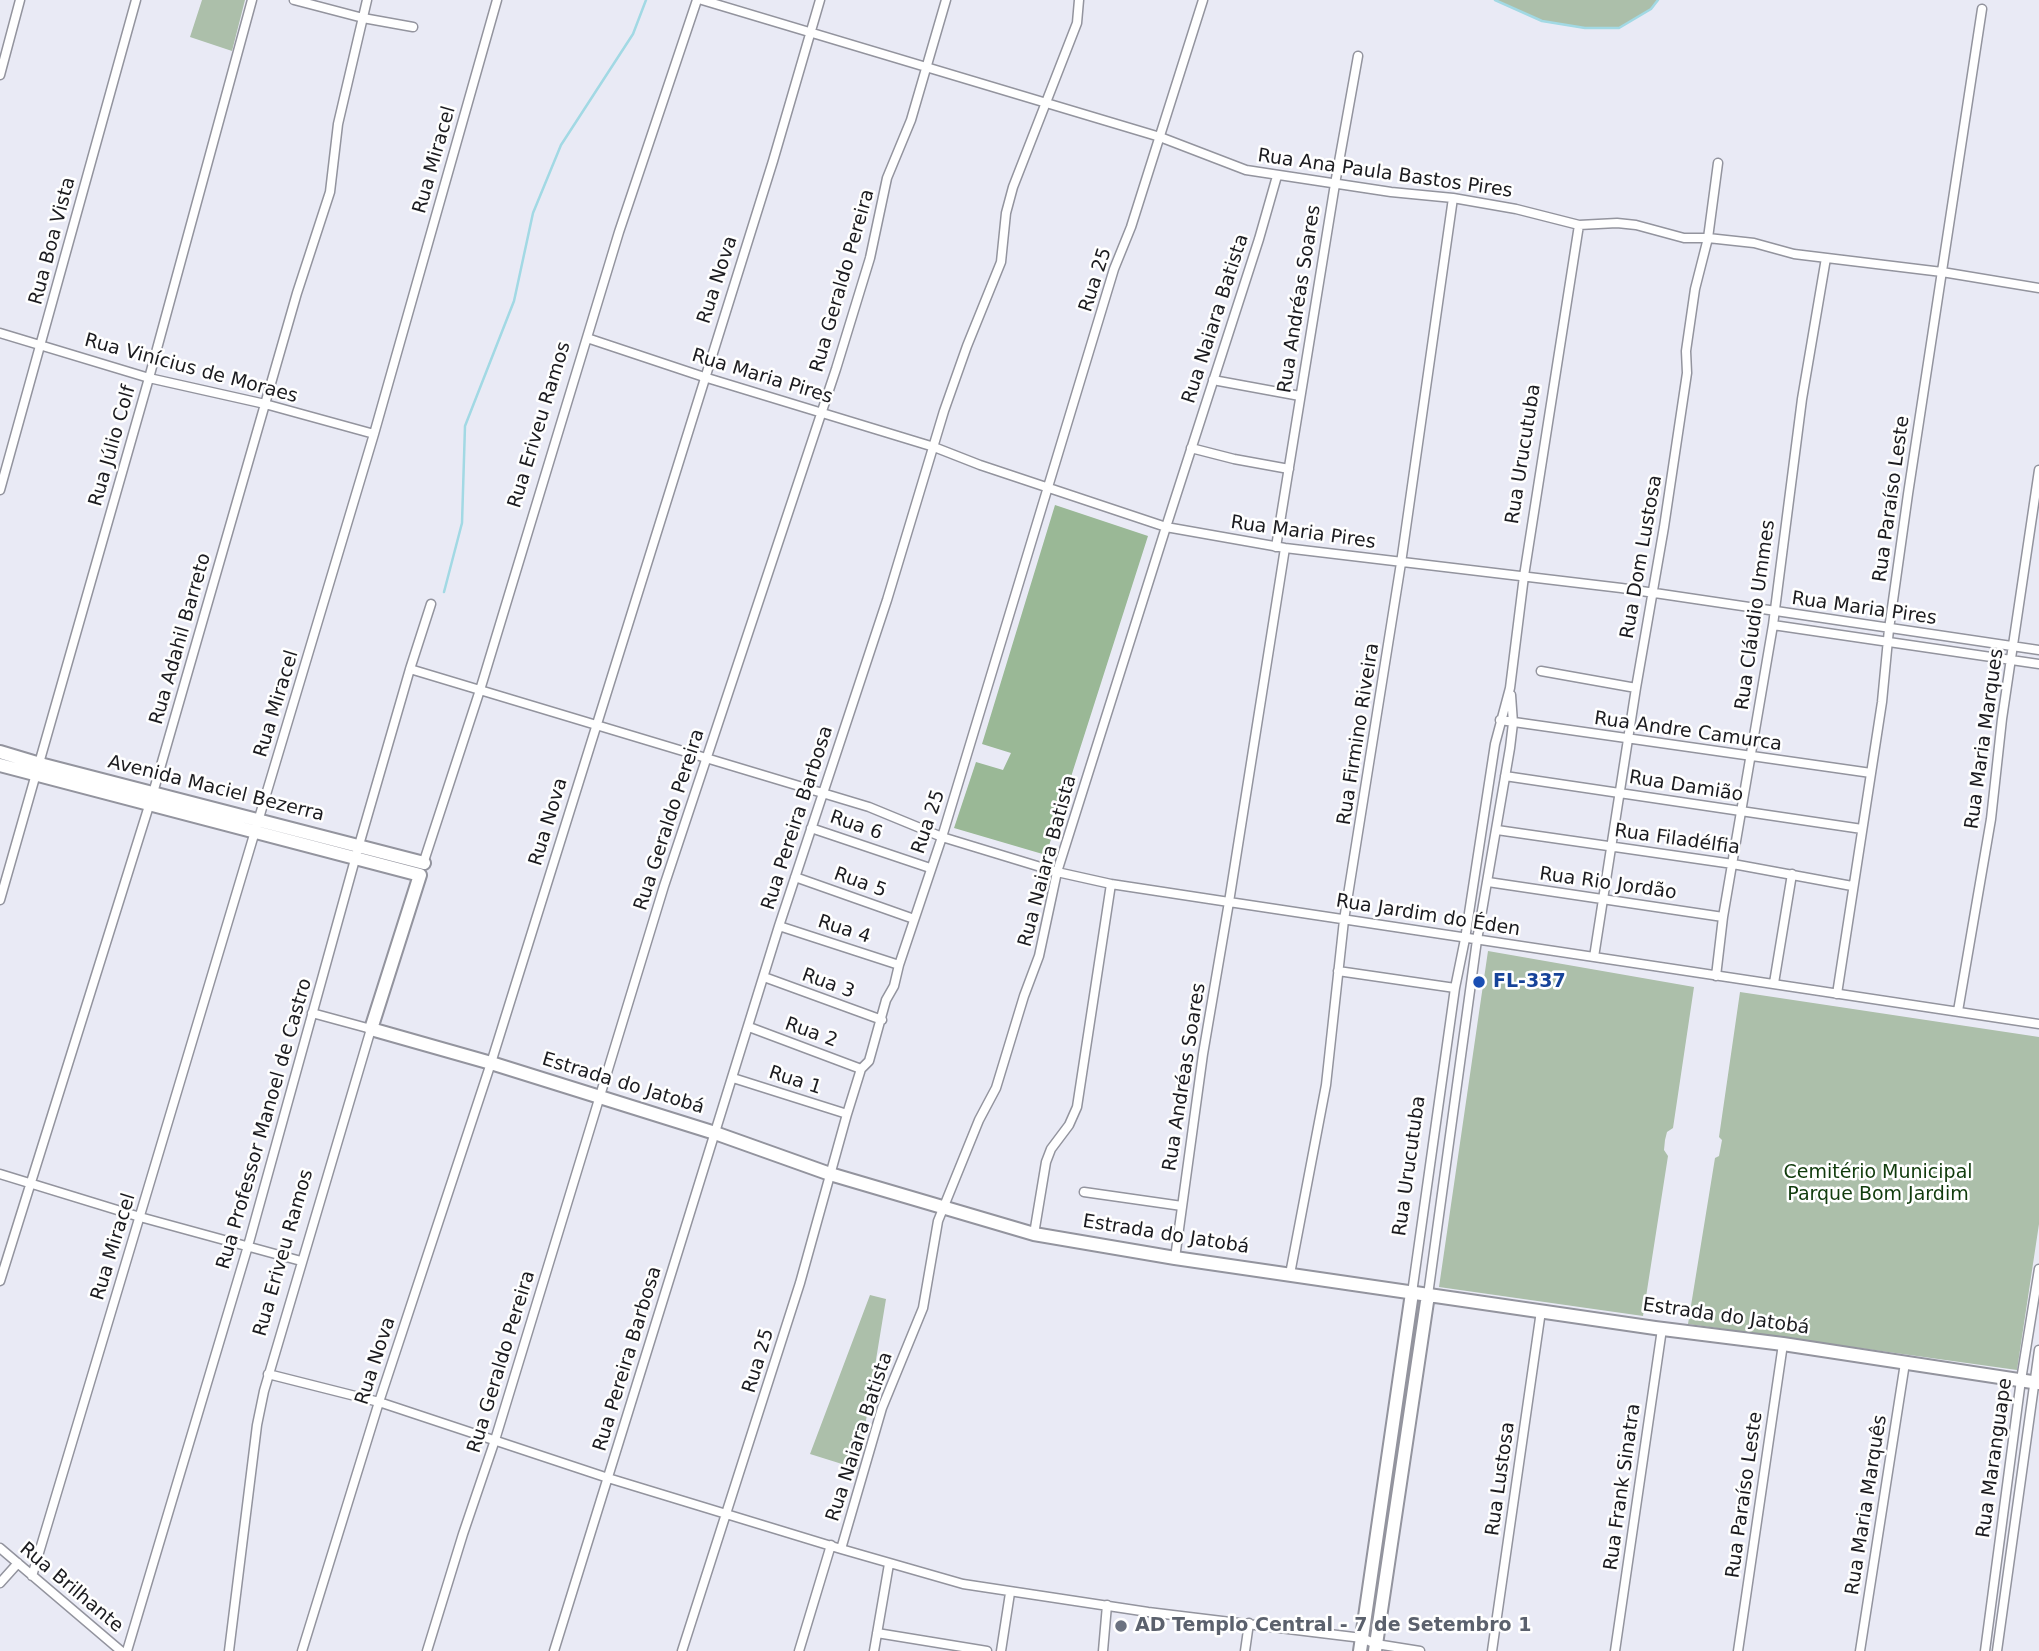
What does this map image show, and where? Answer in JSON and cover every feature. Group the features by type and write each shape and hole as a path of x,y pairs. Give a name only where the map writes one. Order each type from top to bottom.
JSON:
{"street":[{"path":"0,75 20,0"},
{"name":"Rua Boa Vista","path":"0,490 136,0"},
{"name":"Rua Júlio Colf","path":"0,900 149,378 253,0"},
{"path":"294,0 363,18 413,27"},
{"name":"Rua Adahil Barreto","path":"0,1281 151,798 265,404 330,192 338,124 367,0"},
{"name":"Rua Miracel","path":"32,1576 374,433 497,0"},
{"name":"Rua Ana Paula Bastos Pires","path":"700,0 1160,137 1246,170 1453,198 1516,209 1579,225 1617,223 1684,238 1754,243 1794,254 1942,272 2039,288"},
{"name":"Rua Eriveu Ramos","path":"229,1651 257,1425 268,1374 300,1261 480,690 619,232 700,0"},
{"name":"Rua Nova","path":"302,1651 379,1402 491,1063 820,0"},
{"name":"Rua Geraldo Pereira","path":"427,1651 601,1098 664,886 836,369 870,258 892,162 911,120 946,0"},
{"name":"Rua Pereira Barbosa","path":"554,1651 779,926 944,411 1001,262 1006,212 1013,187 1077,23 1079,0"},
{"name":"Rua 25","path":"682,1651 815,1235 861,1069 869,1060 886,1000 894,986 942,837 1114,269 1131,227 1203,0"},
{"name":"Rua Paraíso Leste","path":"1837,994 1982,9"},
{"name":"Rua Andréas Soares","path":"1175,1258 1203,1055 1229,902 1300,396 1358,56"},
{"name":"Rua Dom Lustosa","path":"1594,957 1687,373 1686,351 1695,289 1708,238 1718,163"},
{"name":"Rua Naiara Batista","path":"841,1549 882,1408 923,1308 938,1221 1002,1069 1039,956 1057,872 1277,176"},
{"name":"Rua Firmino Riveira","path":"1290,1274 1326,1085 1344,920 1401,563 1453,198"},
{"name":"Rua Urucutuba","path":"1361,1645 1455,988 1500,720 1510,688 1524,576 1579,225"},
{"name":"Rua Cláudio Ummes","path":"1716,976 1723,917 1775,612 1802,399 1826,258"},
{"name":"Rua Vinícius de Moraes","path":"0,333 149,378 265,404 374,433"},
{"name":"Rua Maria Pires","path":"587,338 704,377 934,447 980,466 1166,527 1280,547 1653,593 2039,650"},
{"path":"1213,380 1300,396"},
{"path":"1191,448 1289,469"},
{"name":"Rua Maria Marques","path":"1958,1011 1991,819 2039,470"},
{"name":"Rua Professor Manoel de Castro","path":"127,1651 248,1245 359,845 431,604"},
{"name":"Rua Maria Pires","path":"1773,625 2039,664"},
{"name":"Rua Jardim do Éden","path":"410,669 869,807 942,837 1057,872 1111,884 2039,1024"},
{"path":"1541,671 1636,688"},
{"name":"Rua Urucutuba","path":"1375,1648 1477,940 1513,723 1510,688"},
{"name":"Rua Andre Camurca","path":"1500,720 1871,774"},
{"name":"Avenida Maciel Bezerra","path":"0,752 38,770"},
{"name":"Avenida Maciel Bezerra","path":"0,765 38,770 151,798 257,826 356,859 422,869"},
{"name":"Rua Damião","path":"1505,776 1862,829"},
{"name":"Avenida Maciel Bezerra","path":"257,826 359,845 422,869"},
{"name":"Rua 6","path":"811,828 930,868"},
{"name":"Rua Filadélfia","path":"1497,830 1733,864 1852,886"},
{"path":"1774,983 1792,874"},
{"name":"Rua 5","path":"795,877 914,919"},
{"name":"Rua Rio Jordão","path":"1488,882 1723,917"},
{"path":"1034,1234 1046,1162 1077,1107 1111,884"},
{"name":"Rua 4","path":"779,926 899,965"},
{"path":"1338,971 1455,988"},
{"name":"Rua 3","path":"764,977 882,1020"},
{"name":"Estrada do Jatobá","path":"312,1013 491,1063 715,1133 830,1174 1034,1234 1175,1258 2031,1382"},
{"name":"Rua 2","path":"749,1027 861,1069"},
{"name":"Rua 1","path":"733,1078 847,1114"},
{"path":"0,1174 140,1217 300,1261"},
{"path":"1084,1192 1182,1206"},
{"name":"Rua Maranguape","path":"1997,1651 2031,1382 2039,1269"},
{"name":"Rua Lustosa","path":"1492,1651 1541,1311"},
{"name":"Rua Frank Sinatra","path":"1615,1651 1662,1329"},
{"name":"Rua Paraíso Leste","path":"1738,1651 1783,1344"},
{"name":"Rua Maranguape","path":"1985,1651 2031,1382 2039,1350"},
{"name":"Rua Maria Marquês","path":"1860,1651 1905,1363"},
{"path":"268,1374 379,1402 608,1478 963,1584 1148,1612 1249,1623 1375,1648 1420,1651"},
{"path":"799,1651 831,1545"},
{"name":"Rua Brilhante","path":"0,1548 121,1651"},
{"path":"0,1583 18,1563"},
{"path":"874,1651 889,1563"},
{"path":"1001,1651 1010,1593"},
{"path":"1103,1651 1107,1605"},
{"path":"1245,1651 1249,1623"},
{"path":"877,1633 987,1651"}],"green space":[{"path":"202,0 245,0 232,51 190,37"},
{"path":"1495,0 1658,0 1651,9 1619,28 1585,28 1542,21"},
{"path":"1055,505 1148,536 1046,855 954,828 976,762 1003,770 1011,753 982,744"},
{"path":"1488,951 1694,987 1673,1128 1667,1132 1665,1140 1664,1150 1668,1156 1643,1316 1439,1287"},
{"name":"Cemitério Municipal Parque Bom Jardim","path":"1740,992 2039,1037 2039,1224 2017,1370 1688,1324 1715,1158 1719,1156 1722,1140 1719,1137"},
{"path":"870,1295 886,1299 858,1469 810,1454"}],"waterway":[{"path":"444,592 462,523 465,426 514,301 533,213 561,145 633,34 646,0"},
{"path":"1495,0 1542,21 1585,28 1619,28 1651,9 1658,0"}],"place":[{"name":"FL-337","path":"1479,982"},
{"name":"AD Templo Central - 7 de Setembro 1","path":"1121,1626"}]}
